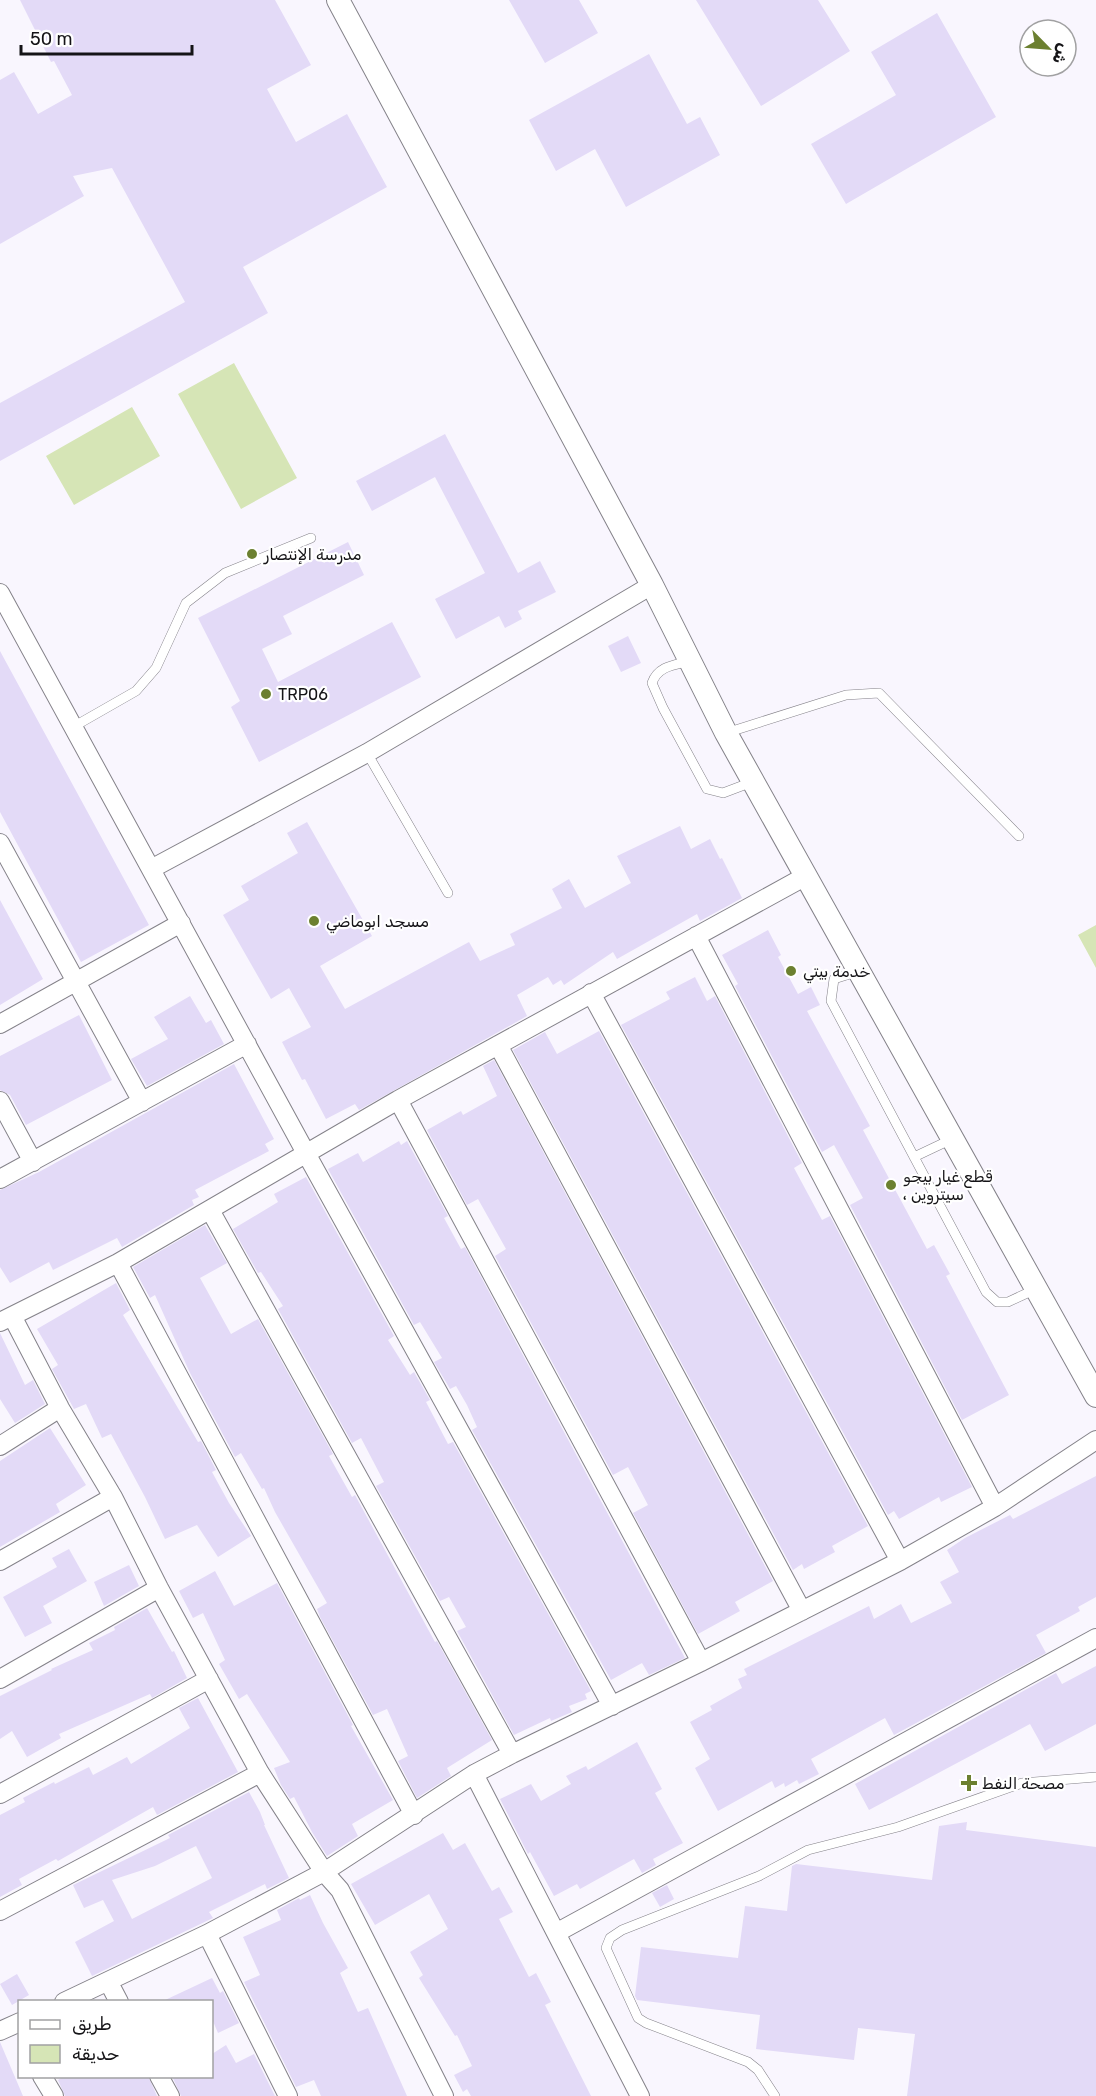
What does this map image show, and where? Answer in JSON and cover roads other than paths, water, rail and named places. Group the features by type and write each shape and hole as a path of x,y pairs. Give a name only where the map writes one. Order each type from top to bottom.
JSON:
{"street":[{"path":"338,0 652,585 726,733 1096,1396"},
{"path":"151,869 367,753 652,585"},
{"path":"0,593 612,1706"},
{"path":"0,843 142,1102"},
{"path":"444,2096 340,1890 324,1872 260,1773 159,1588 113,1497 6,1319 118,1263 399,1100 806,876"},
{"path":"0,1024 181,923"},
{"path":"696,936 995,1507"},
{"path":"591,993 900,1561"},
{"path":"0,1179 247,1044"},
{"path":"498,1045 802,1611"},
{"path":"399,1100 700,1662"},
{"path":"0,1101 33,1162"},
{"path":"210,1210 512,1754"},
{"path":"118,1263 414,1815"},
{"path":"0,1446 60,1408"},
{"path":"66,2000 207,1934 324,1872 474,1774 900,1561 995,1507 1096,1440"},
{"path":"0,1561 113,1497"},
{"path":"0,1678 159,1588"},
{"path":"556,1933 1096,1638"},
{"path":"0,1794 209,1679"},
{"path":"0,1911 260,1773"},
{"path":"474,1774 640,2096"},
{"path":"207,1934 288,2096"},
{"path":"108,1981 118,2000"},
{"path":"43,2078 54,2096"},
{"path":"160,2078 170,2096"}],"lane":[{"path":"73,727 136,691 156,668 186,603 225,573 311,538"},
{"path":"690,661 660,670 655,675 652,683 663,708 707,789 723,793 753,782"},
{"path":"726,733 846,695 879,693 1019,836"},
{"path":"367,753 448,893"},
{"path":"859,971 834,980 831,1001 986,1292 997,1302 1008,1302 1037,1289"},
{"path":"914,1157 953,1138"},
{"path":"775,2096 758,2070 748,2062 638,2018 606,1948 610,1938 622,1930 759,1876 808,1850 898,1827 1022,1783 1096,1777"}],"place":[{"name":"مدرسة الإنتصار","path":"252,554"},
{"name":"TRP06","path":"266,694"},
{"name":"مسجد ابوماضي","path":"314,921"},
{"name":"خدمة بيتي","path":"791,971"},
{"name":"قطع غيار بيجو ، سيتروين","path":"891,1185"},
{"name":"مصحة النفط","path":"969,1783"}]}
